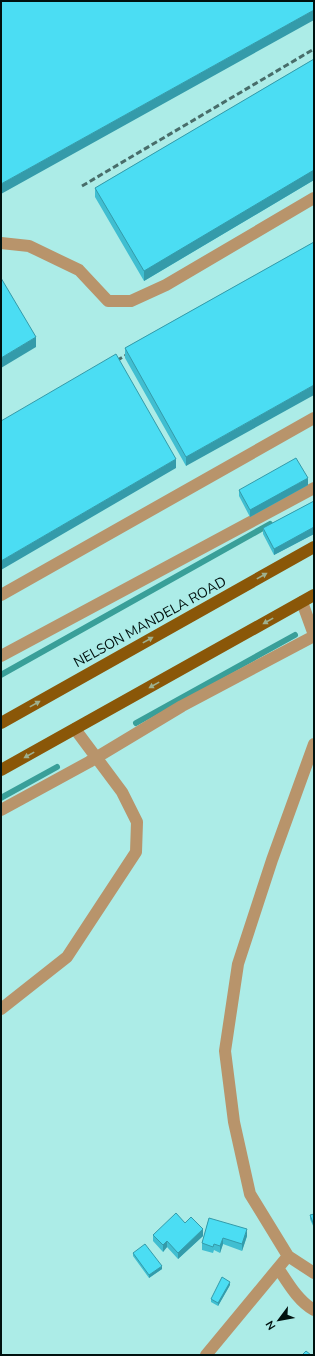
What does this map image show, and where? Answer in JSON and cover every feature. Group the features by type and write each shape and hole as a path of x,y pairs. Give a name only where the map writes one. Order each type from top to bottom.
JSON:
{"main road":[{"name":"NELSON MANDELA ROAD","path":"1,723 314,547"},
{"path":"1,770 314,595"}],"street":[{"path":"1,243 28,246 79,270 108,301 131,301 166,285 314,198"},
{"path":"1,595 314,418"},
{"path":"1,656 314,488"},
{"path":"1,810 96,758 182,706 314,635 302,602"},
{"path":"1,1009 67,957 136,852 137,822 122,792 75,729"},
{"path":"314,744 272,860 238,964 225,1051 234,1122 250,1194 288,1256 314,1273"},
{"path":"206,1355 288,1256"},
{"path":"278,1268 296,1294 314,1310"}],"building":[{"path":"1,1 314,1 314,10 1,184"},
{"path":"314,59 314,170 144,271 95,188"},
{"path":"314,242 314,385 186,457 125,348"},
{"path":"1,278 36,337 1,358"},
{"path":"116,354 176,459 1,561 1,421"},
{"path":"296,458 308,478 250,510 239,490"},
{"path":"314,501 314,527 274,549 263,528"},
{"path":"176,1213 185,1223 191,1217 203,1229 178,1253 167,1241 163,1245 153,1235"},
{"path":"314,1214 314,1225 310,1215"},
{"path":"209,1218 247,1229 242,1244 223,1238 220,1246 214,1244 213,1247 202,1243"},
{"path":"145,1244 162,1266 149,1275 133,1253"},
{"path":"222,1277 230,1282 218,1303 211,1299"},
{"path":"306,1351 311,1355 302,1355"}],"waterway":[{"path":"1,675 270,524"},
{"path":"136,723 295,635"},
{"path":"1,798 57,767"}],"railway":[{"path":"82,186 314,49"},
{"path":"109,365 135,350"}]}
